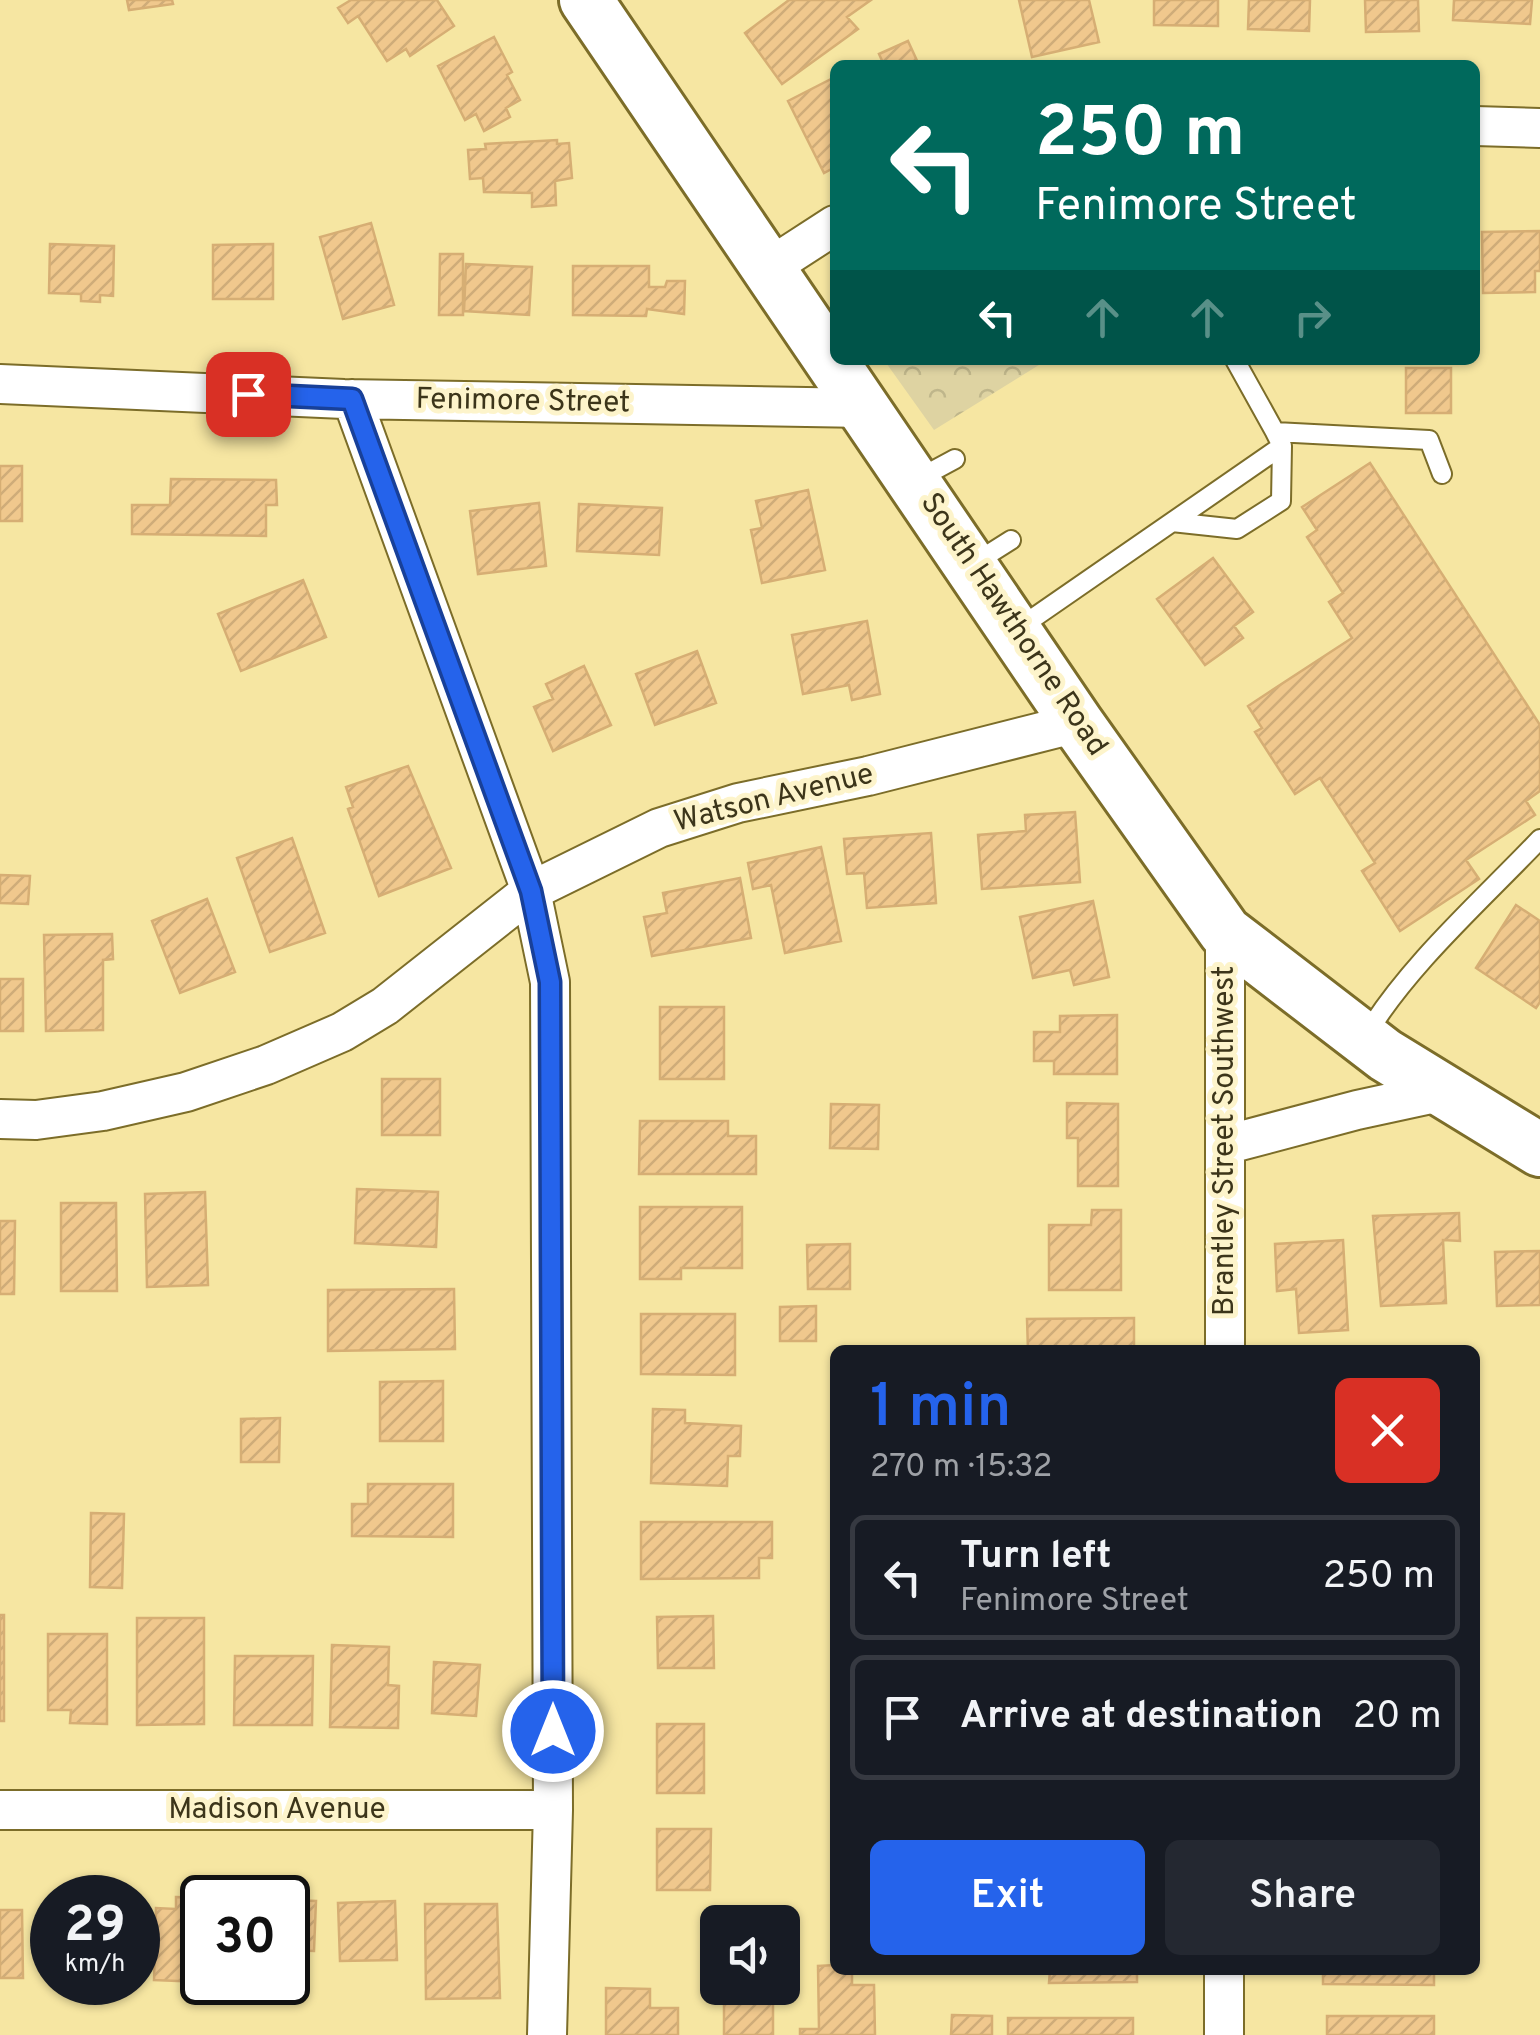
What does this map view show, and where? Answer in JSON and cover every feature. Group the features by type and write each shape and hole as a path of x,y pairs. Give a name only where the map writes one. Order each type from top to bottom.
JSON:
{"main road":[{"name":"South Hawthorne Road","path":"586,0 830,356"},
{"name":"South Hawthorne Road","path":"837,365 866,408 935,470 991,553 1016,630 1225,932 1364,1038 1540,1150"}],"street":[{"path":"1480,126 1540,128"},
{"path":"770,268 830,228"},
{"name":"Fenimore Street","path":"0,384 352,399 866,408"},
{"path":"352,399 531,891 550,982 553,1810 548,2035"},
{"name":"Watson Avenue","path":"0,1120 36,1120 102,1111 186,1092 281,1059 342,1032 385,1006 531,891 659,828 738,803 868,776 1078,723"},
{"name":"Brantley Street Southwest","path":"1225,932 1225,1345"},
{"path":"1225,1145 1357,1110 1445,1092"},
{"name":"Madison Avenue","path":"0,1810 553,1810"},
{"path":"1224,1975 1224,2035"}],"lane":[{"path":"1172,522 1237,529 1281,502 1278,439 1238,365"},
{"path":"1016,630 1172,522 1278,439 1429,440 1442,474"},
{"path":"1364,1038 1378,1015 1448,935 1540,839"}],"green space":[{"path":"888,365 1039,365 934,430"}],"building":[{"path":"127,0 172,0 173,4 129,10"},
{"path":"351,0 437,0 454,26 410,56 406,49 387,61 358,16 348,23 338,8"},
{"path":"789,0 871,0 847,17 858,29 782,84 745,33"},
{"path":"1019,0 1089,0 1099,42 1032,57"},
{"path":"1154,0 1218,0 1218,26 1154,25"},
{"path":"1249,0 1310,0 1309,31 1248,29"},
{"path":"1365,0 1418,0 1419,31 1366,32"},
{"path":"1454,0 1532,0 1530,24 1453,20"},
{"path":"494,37 512,72 507,75 520,100 506,108 510,117 484,131 476,114 465,120 438,66"},
{"path":"908,41 917,60 882,60 879,54"},
{"path":"830,80 830,170 824,173 788,101"},
{"path":"557,140 557,144 569,143 572,178 555,181 556,205 532,207 532,193 484,192 483,178 470,179 468,150 486,149 485,144"},
{"path":"371,223 394,305 343,319 320,237"},
{"path":"1540,231 1540,271 1535,271 1535,292 1483,293 1482,232"},
{"path":"50,244 114,246 113,296 100,295 100,302 81,301 81,294 49,293"},
{"path":"273,244 273,299 213,299 213,245"},
{"path":"440,254 463,254 463,315 439,315"},
{"path":"466,264 532,267 529,315 464,311"},
{"path":"573,266 649,266 649,287 685,281 684,314 647,309 646,316 573,315"},
{"path":"1406,368 1451,368 1451,413 1406,413"},
{"path":"1370,463 1540,725 1540,791 1526,801 1535,815 1466,860 1479,879 1400,931 1362,871 1375,863 1320,778 1295,794 1255,732 1262,728 1248,706 1352,638 1329,602 1343,593 1307,537 1317,530 1302,507"},
{"path":"0,466 22,466 22,521 0,521"},
{"path":"171,479 276,480 277,505 266,505 266,536 132,534 132,505 170,505"},
{"path":"808,490 825,570 762,583 751,530 762,528 756,501"},
{"path":"539,503 546,566 478,574 470,511"},
{"path":"579,504 662,508 659,555 577,551"},
{"path":"1213,558 1253,612 1234,626 1243,638 1205,665 1157,599"},
{"path":"303,580 326,637 241,671 218,614"},
{"path":"867,621 880,694 852,700 849,685 803,694 792,635"},
{"path":"697,651 716,703 655,725 636,674"},
{"path":"584,666 611,725 553,751 534,707 553,699 546,684"},
{"path":"408,766 451,868 379,896 348,809 353,807 346,787"},
{"path":"1075,812 1080,882 982,889 978,835 1026,831 1025,815"},
{"path":"931,833 936,903 867,908 864,873 847,874 844,839"},
{"path":"292,838 325,933 270,952 237,858"},
{"path":"821,847 841,941 785,953 771,885 753,889 748,863"},
{"path":"0,875 30,876 28,904 0,903"},
{"path":"740,878 751,938 652,956 644,917 667,913 663,893"},
{"path":"207,899 235,972 180,993 152,921"},
{"path":"1093,901 1109,977 1074,985 1070,970 1033,978 1020,917"},
{"path":"1516,905 1540,921 1540,1002 1536,1008 1476,968"},
{"path":"112,934 113,959 103,960 103,1030 46,1031 44,935"},
{"path":"0,979 23,979 23,1031 0,1031"},
{"path":"660,1007 724,1007 724,1079 660,1079"},
{"path":"1117,1015 1117,1074 1054,1074 1054,1061 1034,1061 1034,1032 1060,1032 1060,1016"},
{"path":"382,1079 440,1079 440,1135 382,1135"},
{"path":"1067,1103 1118,1104 1118,1186 1078,1186 1078,1138 1067,1138"},
{"path":"831,1104 879,1105 878,1149 830,1148"},
{"path":"640,1121 728,1121 728,1136 756,1136 756,1174 639,1174"},
{"path":"357,1189 438,1192 436,1247 355,1243"},
{"path":"205,1192 208,1285 147,1287 145,1194"},
{"path":"61,1203 116,1203 117,1291 61,1291"},
{"path":"640,1207 742,1207 742,1268 681,1268 681,1279 640,1279"},
{"path":"1092,1210 1121,1210 1121,1290 1049,1290 1049,1225 1091,1225"},
{"path":"1459,1213 1460,1241 1443,1240 1446,1303 1381,1306 1373,1216"},
{"path":"0,1221 15,1221 14,1294 0,1294"},
{"path":"1343,1240 1348,1330 1299,1333 1296,1289 1277,1291 1275,1244"},
{"path":"850,1244 850,1289 808,1289 807,1245"},
{"path":"1540,1251 1540,1305 1497,1306 1495,1252"},
{"path":"454,1289 455,1349 328,1351 328,1290"},
{"path":"816,1306 816,1341 780,1341 780,1307"},
{"path":"641,1314 735,1314 735,1375 641,1374"},
{"path":"1134,1318 1134,1345 1028,1345 1027,1319"},
{"path":"443,1381 443,1441 380,1441 380,1382"},
{"path":"653,1409 685,1410 685,1423 741,1426 740,1456 728,1456 727,1486 651,1483"},
{"path":"280,1418 279,1462 241,1462 241,1419"},
{"path":"368,1484 453,1484 453,1537 352,1536 352,1504 368,1504"},
{"path":"91,1513 124,1514 122,1588 90,1587"},
{"path":"641,1522 772,1522 772,1558 759,1558 759,1578 641,1579"},
{"path":"0,1615 4,1615 4,1721 0,1721"},
{"path":"713,1616 714,1668 658,1668 657,1617"},
{"path":"137,1618 204,1618 204,1724 137,1725"},
{"path":"48,1634 107,1634 107,1724 70,1723 71,1710 48,1710"},
{"path":"332,1645 389,1647 388,1685 399,1686 398,1728 330,1727"},
{"path":"235,1656 313,1656 312,1725 234,1725"},
{"path":"434,1662 480,1665 476,1716 432,1713"},
{"path":"657,1724 704,1724 704,1793 657,1793"},
{"path":"657,1829 711,1829 710,1890 657,1890"},
{"path":"176,1897 180,1897 180,1981 160,1980 160,1908 176,1909"},
{"path":"310,1901 316,1901 314,1951 310,1951"},
{"path":"395,1901 397,1960 340,1961 338,1903"},
{"path":"425,1904 497,1904 500,1998 426,1999"},
{"path":"0,1910 22,1910 23,1978 0,1978"},
{"path":"830,1965 830,1975 852,1975 852,1985 874,1985 875,2035 800,2035 800,2029 819,2029 818,1966"},
{"path":"1050,1975 1137,1975 1137,1982 1049,1983"},
{"path":"1323,1975 1434,1975 1434,1985 1323,1984"},
{"path":"606,1988 650,1989 650,2008 678,2008 678,2035 606,2035"},
{"path":"724,2005 773,2005 773,2035 724,2035"},
{"path":"952,2015 992,2016 992,2035 951,2035"},
{"path":"1327,2016 1434,2016 1434,2035 1327,2035"},
{"path":"1008,2018 1133,2018 1133,2035 1008,2035"}],"route":[{"path":"248,394 352,399 531,891 550,982 553,1731"}]}
